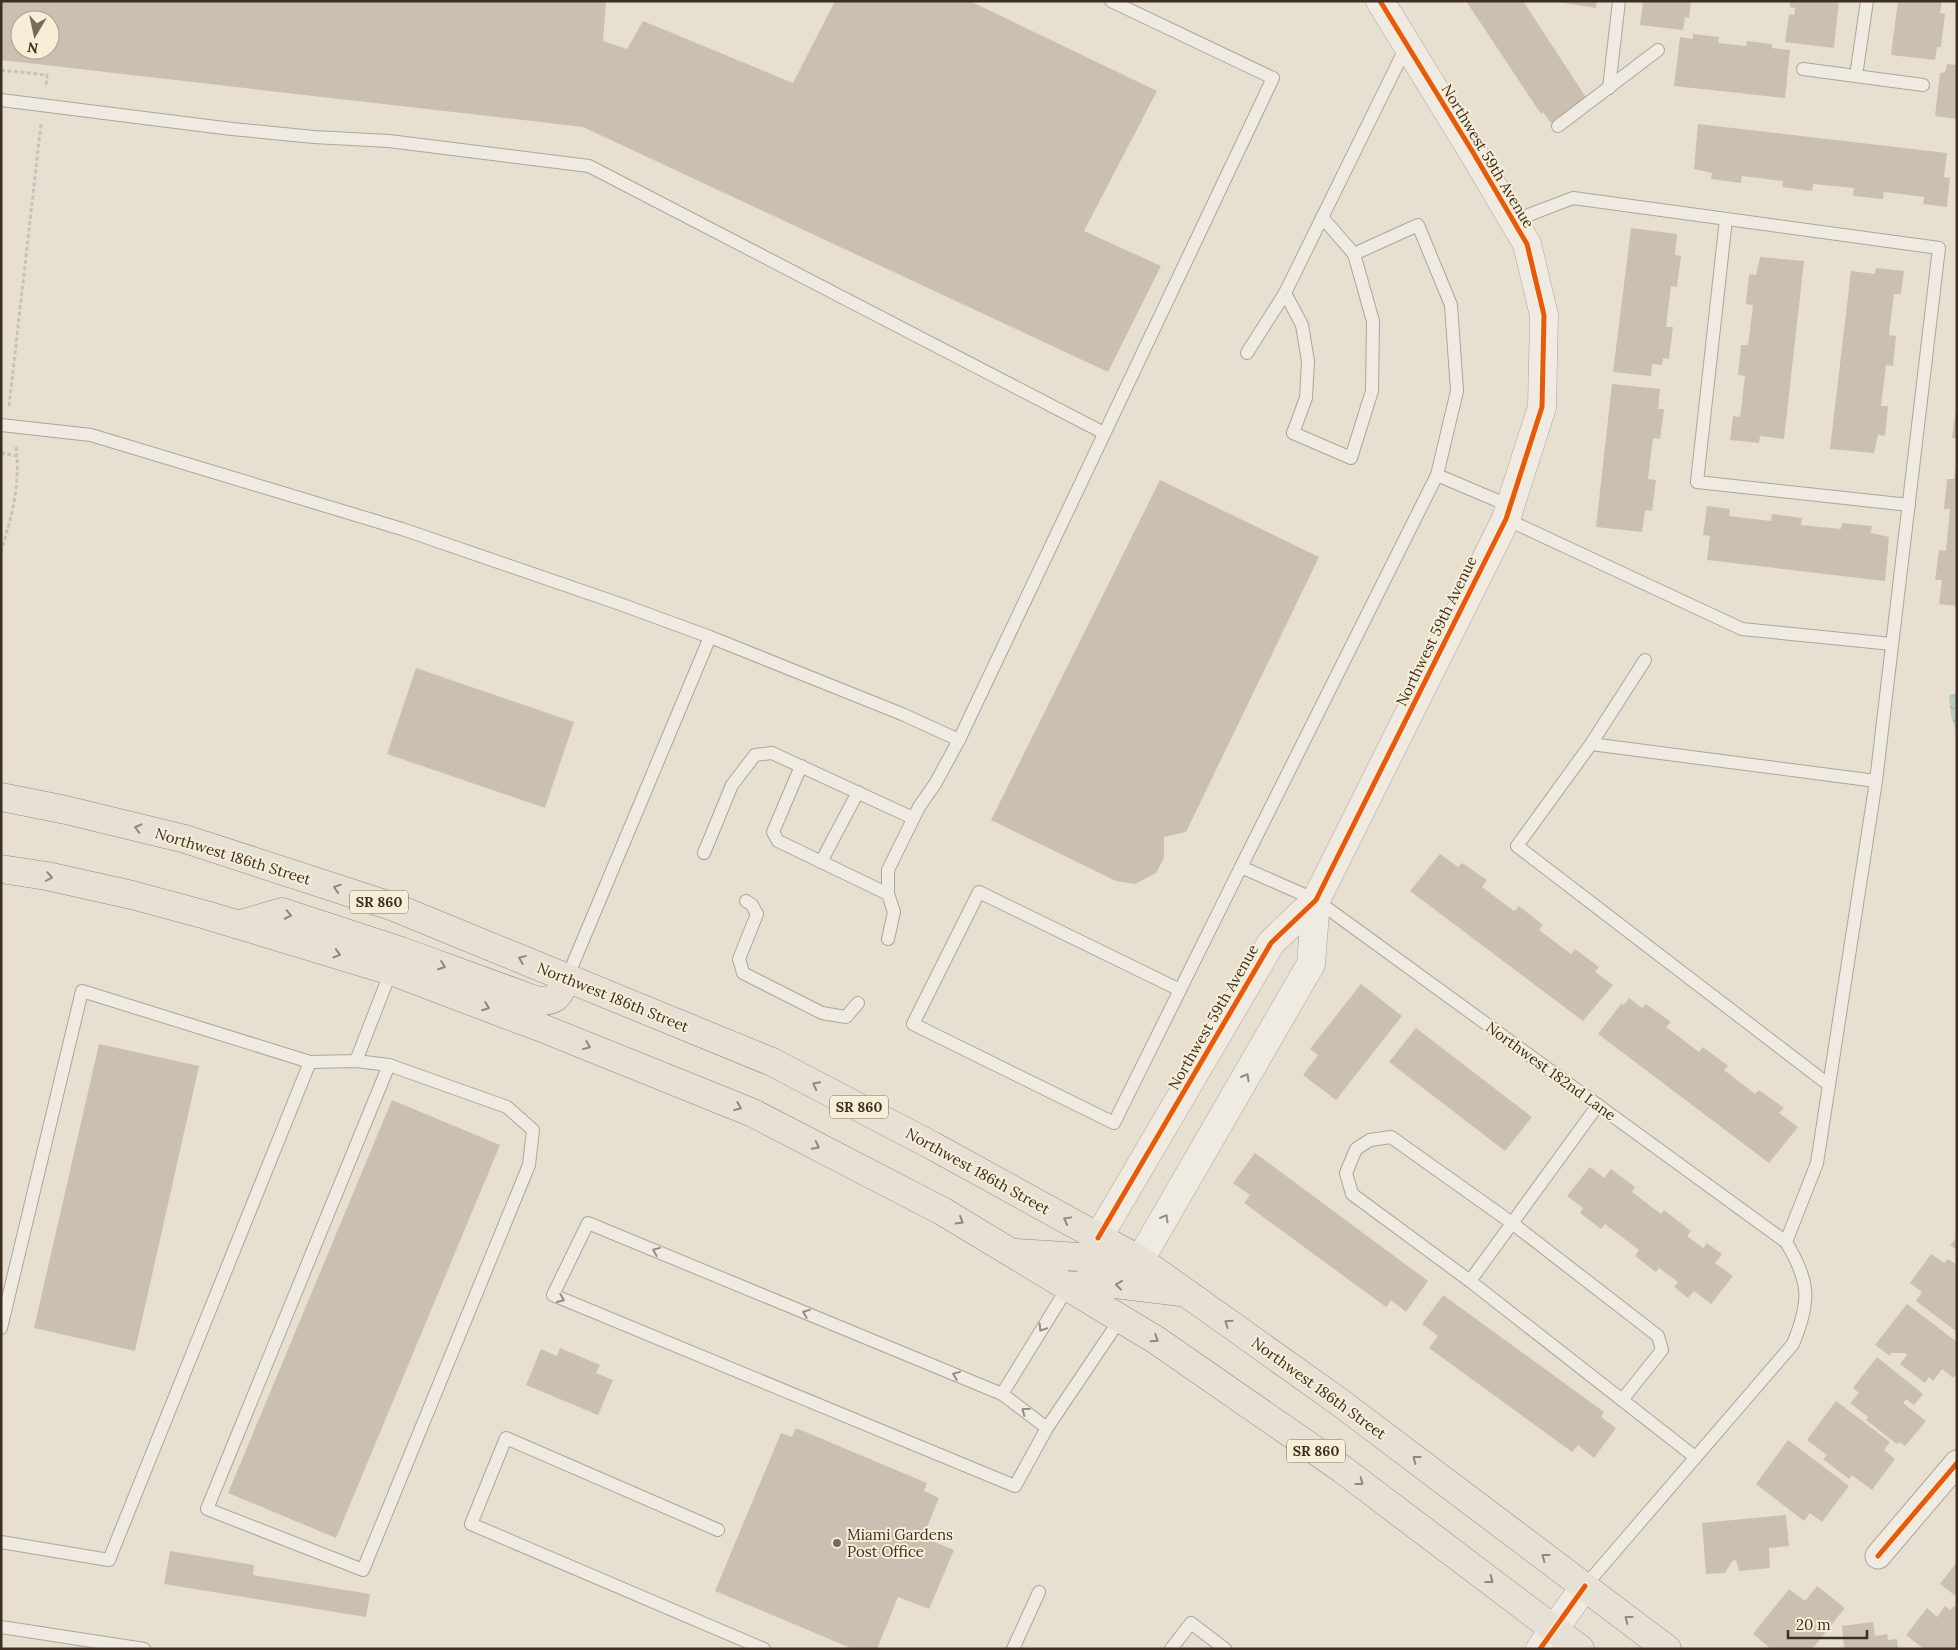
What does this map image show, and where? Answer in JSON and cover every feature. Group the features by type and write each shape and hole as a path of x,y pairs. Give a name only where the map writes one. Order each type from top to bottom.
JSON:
{"main road":[{"name":"Northwest 186th Street","path":"1,797 66,810 185,839 394,907 772,1062 933,1146 1140,1260 1338,1401 1667,1649"},
{"name":"SR 860","path":"1,869 47,876 132,895 241,924 391,971 542,1028 753,1113 942,1211 1156,1340 1342,1469 1547,1639 1580,1649"},
{"path":"241,924 282,912 401,951 538,1001 548,1002 557,997 567,978"},
{"path":"1012,1253 1140,1260"},
{"path":"1068,1287 1098,1282 1185,1292"}],"street":[{"name":"Northwest 59th Avenue","path":"1098,1238 1271,943 1316,900 1508,512 1542,407 1544,315 1526,244 1380,1"},
{"name":"Northwest 59th Avenue","path":"1140,1260 1311,964 1316,900"},
{"path":"1878,1556 1957,1463"},
{"path":"1547,1639 1584,1586"}],"lane":[{"path":"888,939 894,912 888,894 888,870 913,818 935,784 959,740 1273,78 1111,1"},
{"path":"1609,88 1619,1"},
{"path":"1856,76 1866,1"},
{"path":"1247,352 1286,293 1407,44"},
{"path":"1558,126 1658,50"},
{"path":"1803,69 1924,84"},
{"path":"1,100 232,129 314,137 389,141 588,166 650,196 1104,433"},
{"path":"1513,221 1573,198 1939,248 1876,781 1817,1163 1786,1242 1800,1266 1806,1292 1803,1319 1793,1344 1584,1586"},
{"path":"1286,293 1302,325 1308,361 1306,398 1293,433 1351,458 1372,391 1373,322 1354,254 1322,217"},
{"path":"1726,219 1697,482 1909,505"},
{"path":"1180,990 979,892 913,1024 1114,1123 1437,475 1457,391 1451,305 1418,225 1354,254"},
{"path":"7,426 91,435 486,557 710,637 902,714 959,740"},
{"path":"1437,475 1742,629 1892,644"},
{"path":"567,978 710,637"},
{"path":"1646,660 1591,744 1517,846 1829,1086"},
{"path":"1591,744 1876,781"},
{"path":"704,853 732,785 755,755 772,753 913,818"},
{"path":"802,766 773,832 778,841 888,894"},
{"path":"821,862 858,792"},
{"name":"Northwest 182nd Lane","path":"1240,867 1316,900 1786,1242"},
{"path":"746,901 752,905 757,914 739,959 743,973 822,1012 846,1017 858,1003"},
{"path":"356,1061 391,971"},
{"path":"1,1328 82,991 310,1062 356,1061 389,1065 507,1107 533,1130 529,1165 363,1570 207,1509 389,1065"},
{"path":"1,1542 109,1560 310,1062"},
{"path":"1470,1281 1598,1105"},
{"path":"1622,1400 1662,1350 1658,1336 1512,1223 1391,1137 1370,1140 1356,1149 1346,1173 1352,1194 1470,1281 1622,1400 1695,1457"},
{"path":"1048,1428 1002,1394 588,1223 553,1295 1015,1486 1048,1428 1121,1318"},
{"path":"1002,1394 1068,1287"},
{"path":"718,1530 506,1438 471,1524 764,1649"},
{"path":"1013,1649 1039,1592"},
{"path":"1171,1649 1191,1623 1225,1649"},
{"path":"1,1627 120,1647 144,1649"}],"path":[{"path":"1,70 47,75 7,426 18,456 19,478 16,499 1,552"},
{"path":"1,453 18,456"}],"water":[{"path":"1957,692 1957,735 1951,715 1949,696"}],"building":[{"path":"1,1 606,1 603,41 627,49 643,21 793,83 835,1 970,1 1157,91 1084,231 1161,266 1108,372 583,127 1,60"},
{"path":"1466,1 1523,1 1587,99 1551,123 1543,112 1541,114"},
{"path":"1552,1 1597,1 1596,8"},
{"path":"1643,1 1691,1 1689,18 1685,17 1683,30 1640,25"},
{"path":"1790,1 1839,1 1834,48 1785,42 1789,14 1794,15 1795,8 1790,7"},
{"path":"1898,1 1942,1 1940,13 1945,14 1941,47 1937,47 1935,60 1891,55"},
{"path":"1693,34 1719,37 1718,43 1746,46 1747,41 1772,44 1772,48 1790,50 1785,98 1674,86 1680,37 1693,39"},
{"path":"1947,64 1957,65 1957,119 1935,116 1940,73 1945,72"},
{"path":"1698,124 1947,153 1944,177 1950,178 1947,207 1923,204 1924,197 1884,192 1883,199 1853,196 1854,188 1813,184 1812,191 1782,187 1783,181 1742,176 1741,183 1711,179 1712,173 1694,169"},
{"path":"1631,228 1677,234 1675,255 1681,256 1677,287 1671,286 1666,327 1673,327 1669,359 1663,358 1662,365 1652,364 1651,376 1613,372"},
{"path":"1760,257 1804,261 1784,439 1760,436 1759,443 1730,440 1733,416 1740,417 1745,376 1738,375 1741,345 1748,345 1753,305 1746,304 1749,274 1756,275"},
{"path":"1876,268 1904,271 1901,294 1894,294 1889,335 1896,336 1893,366 1886,365 1881,406 1888,406 1885,436 1878,435 1874,453 1830,449 1851,271 1875,274"},
{"path":"1612,384 1660,389 1658,409 1664,409 1660,439 1653,438 1648,479 1656,480 1652,511 1645,510 1642,532 1596,527"},
{"path":"1957,409 1957,439 1952,438"},
{"path":"1956,466 1957,606 1939,604 1942,580 1935,580 1939,550 1946,551 1950,509 1944,509 1947,479 1954,479"},
{"path":"1160,480 1319,557 1186,832 1164,837 1164,858 1156,873 1135,884 1116,881 991,820"},
{"path":"1707,506 1730,509 1729,516 1771,521 1772,514 1802,518 1801,525 1841,529 1842,523 1872,526 1871,533 1889,537 1885,581 1707,560 1710,536 1703,535"},
{"path":"416,668 574,722 545,808 387,754"},
{"path":"1440,854 1458,867 1462,863 1487,880 1482,887 1514,911 1519,906 1543,925 1539,930 1571,954 1575,949 1599,967 1595,972 1613,985 1583,1021 1410,891"},
{"path":"1361,984 1402,1016 1336,1100 1303,1075 1318,1055 1310,1049"},
{"path":"1629,998 1642,1008 1646,1004 1671,1022 1666,1027 1699,1052 1703,1047 1728,1066 1724,1070 1755,1094 1759,1090 1784,1108 1779,1113 1798,1127 1769,1163 1598,1034 1621,1004 1624,1005"},
{"path":"1416,1028 1532,1117 1505,1151 1389,1062"},
{"path":"99,1044 199,1066 135,1351 34,1328"},
{"path":"392,1100 500,1145 336,1538 228,1493"},
{"path":"1255,1153 1428,1281 1406,1312 1391,1300 1386,1307 1244,1203 1250,1195 1233,1183"},
{"path":"1590,1167 1604,1178 1611,1169 1635,1187 1632,1192 1661,1214 1664,1210 1691,1231 1687,1236 1703,1248 1707,1243 1722,1254 1715,1263 1733,1276 1711,1304 1694,1291 1688,1298 1674,1287 1678,1282 1659,1268 1656,1272 1635,1256 1639,1250 1605,1224 1601,1229 1580,1213 1583,1208 1567,1196"},
{"path":"1957,1237 1957,1250 1950,1245"},
{"path":"1931,1254 1944,1263 1948,1259 1957,1265 1957,1332 1916,1301 1922,1292 1910,1283"},
{"path":"1443,1295 1604,1412 1601,1417 1616,1428 1594,1458 1578,1445 1572,1452 1429,1348 1438,1336 1422,1324"},
{"path":"1907,1304 1957,1342 1957,1373 1953,1378 1942,1369 1933,1381 1929,1377 1925,1383 1900,1364 1907,1355 1904,1353 1891,1353 1890,1356 1875,1345"},
{"path":"560,1348 600,1365 596,1373 613,1380 598,1415 526,1385 541,1349 557,1356"},
{"path":"1877,1357 1923,1394 1914,1405 1906,1399 1903,1403 1926,1421 1905,1446 1899,1442 1897,1444 1866,1420 1868,1417 1850,1403 1859,1393 1853,1388"},
{"path":"1836,1401 1890,1442 1884,1450 1895,1459 1872,1490 1852,1475 1849,1479 1823,1459 1827,1455 1807,1440"},
{"name":"Miami Gardens Post Office","path":"796,1428 927,1483 924,1491 939,1498 923,1537 954,1550 929,1609 898,1597 877,1649 853,1649 715,1591 781,1433 792,1437"},
{"path":"1788,1440 1849,1486 1822,1522 1810,1513 1804,1521 1756,1484"},
{"path":"1786,1515 1789,1546 1769,1548 1770,1568 1739,1571 1736,1560 1732,1561 1725,1573 1706,1574 1702,1523"},
{"path":"170,1551 254,1565 253,1575 370,1594 366,1617 164,1584"},
{"path":"1957,1562 1957,1597 1940,1584"},
{"path":"1817,1586 1845,1608 1812,1649 1771,1649 1753,1634 1789,1589 1805,1601"},
{"path":"1945,1606 1950,1610 1954,1606 1957,1608 1957,1649 1924,1649 1906,1635 1927,1608 1937,1617"},
{"path":"1873,1622 1875,1636 1887,1634 1888,1640 1897,1639 1898,1649 1844,1649 1842,1626"}],"cycle path":[{"path":"1098,1238 1271,943 1316,900 1506,519 1542,407 1544,315 1527,244 1380,1"},
{"path":"1878,1556 1957,1463"},
{"path":"1540,1649 1585,1586"}],"place":[{"name":"Miami Gardens Post Office","path":"837,1543"}]}
